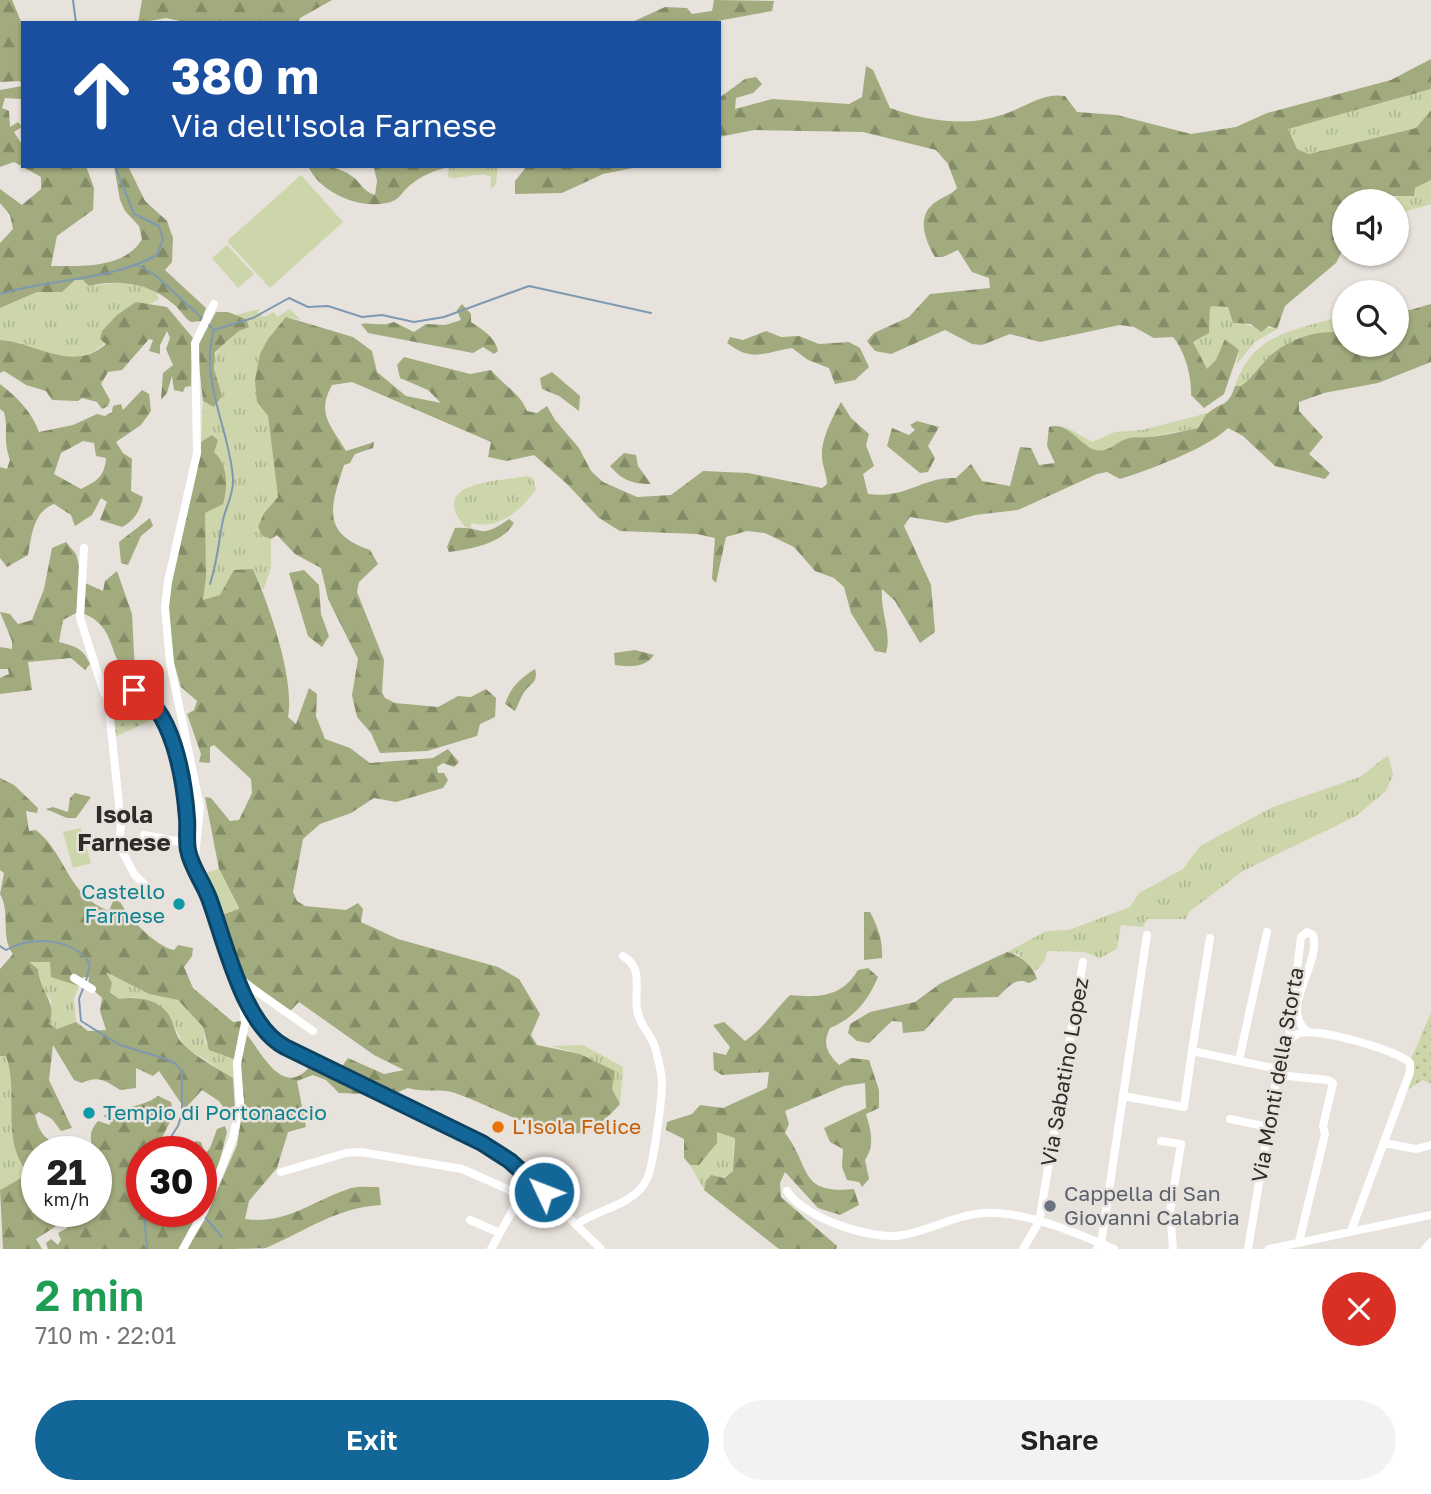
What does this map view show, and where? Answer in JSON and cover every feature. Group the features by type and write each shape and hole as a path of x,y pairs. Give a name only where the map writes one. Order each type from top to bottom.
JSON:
{"street":[{"path":"194,866 200,806 170,663 165,607 168,582 197,453 199,414 194,350 214,303"},
{"path":"84,548 80,618 104,693"},
{"path":"156,896 134,874 120,845 121,824 108,699 113,691 124,688 148,698 165,722 185,796 187,843 194,866 258,1022 276,1042 500,1153 598,1248"},
{"path":"144,835 187,843"},
{"path":"1239,1060 1267,932"},
{"name":"Via Monti della Storta","path":"1248,1249 1278,1072 1288,1043 1301,937 1308,932 1314,940 1310,970 1304,977 1296,1013 1299,1024 1308,1032"},
{"path":"1099,1246 1147,935"},
{"path":"1123,1096 1184,1107 1210,938"},
{"path":"576,1225 592,1215 616,1207 640,1189 650,1169 662,1084 652,1038 638,1013 637,972 632,961 624,956"},
{"name":"Via Sabatino Lopez","path":"1039,1222 1083,962"},
{"path":"77,979 90,988"},
{"path":"240,982 313,1031"},
{"path":"183,1249 205,1209 233,1138 239,1113 237,1064 245,1023 240,982"},
{"path":"1288,1043 1295,1035 1308,1032 1374,1045 1410,1062 1410,1072 1351,1231"},
{"path":"1192,1051 1333,1083 1302,1246"},
{"path":"1230,1119 1268,1127"},
{"path":"1161,1141 1181,1144 1170,1211 1173,1249"},
{"path":"1384,1143 1416,1149 1431,1145"},
{"path":"281,1172 346,1153 361,1152 462,1170 521,1195"},
{"path":"491,1249 530,1180"},
{"path":"787,1191 797,1205 814,1215 892,1236 909,1234 951,1218 993,1212 1039,1222 1099,1246 1114,1249"},
{"path":"1269,1249 1302,1246 1351,1231 1431,1215"},
{"path":"470,1220 500,1233"},
{"path":"1023,1249 1039,1222"},
{"path":"1426,1249 1431,1242"}],"green space":[{"path":"0,0 12,0 21,21 21,84 20,81 0,82"},
{"path":"142,0 332,0 299,21 179,21 166,18 138,21"},
{"path":"714,0 774,1 772,11 717,21 634,21 665,7 687,8 692,14 712,11"},
{"path":"1431,59 1431,89 1288,129 1297,149 1309,154 1416,128 1431,110 1431,180 1415,188 1414,196 1409,196 1409,189 1332,189 1332,266 1285,306 1277,329 1269,326 1261,332 1251,324 1233,323 1228,307 1210,306 1209,333 1193,342 1207,369 1216,360 1225,339 1239,350 1224,394 1204,408 1191,395 1187,365 1173,337 1154,338 1134,327 1120,325 1040,342 1010,334 982,345 972,344 945,330 891,354 875,351 867,341 874,333 909,317 930,294 990,288 989,278 972,272 958,250 943,257 935,257 928,244 924,223 928,210 957,188 948,164 936,150 863,132 754,130 721,137 721,97 745,79 756,77 762,84 753,93 736,98 735,109 772,99 849,104 862,97 866,66 873,70 890,108 944,121 985,119 1056,95 1065,96 1077,112 1117,115 1191,134 1236,127 1267,113 1391,80"},
{"path":"21,86 21,99 5,98 2,108 9,111 10,127 18,122 21,126 14,132 21,143 21,166 14,162 0,167 0,90"},
{"path":"1431,89 1431,110 1416,128 1309,154 1297,149 1287,129"},
{"path":"25,168 87,168 94,188 93,210 57,236 51,266 101,264 125,256 142,239 139,226 125,211 120,200 114,168 129,168 145,201 167,221 173,238 172,262 165,270 206,308 201,321 191,322 163,296 143,287 122,283 89,286 83,280 75,280 62,292 37,292 0,308 0,243 13,229 10,215 0,203 0,189 22,205 41,189 41,177"},
{"path":"309,168 337,169 353,177 368,192 375,195 377,181 374,168 446,168 418,179 398,198 382,204 344,198 322,185"},
{"path":"449,168 498,168 496,184 491,189 491,177 486,175 448,177"},
{"path":"525,168 633,168 603,174 562,193 515,194 515,181"},
{"path":"301,175 343,222 270,288 227,241"},
{"path":"1431,180 1431,204 1409,210 1409,191"},
{"path":"227,245 254,274 238,288 212,258"},
{"path":"75,280 83,280 89,286 122,282 155,290 159,299 150,304 136,303 103,345 81,356 51,356 16,342 0,340 0,308 37,292 62,292"},
{"path":"136,302 167,307 193,338 191,386 185,387 183,392 174,390 172,376 167,393 161,400 163,373 173,365 166,349 170,338 167,331 160,345 160,354 149,351 153,340 149,339 122,370 108,372 101,384 110,400 108,406 102,409 97,402 82,398 78,401 52,400 46,391 26,385 4,371 0,373 0,340 67,356 93,353 106,344 100,339 102,331 117,315"},
{"path":"462,304 471,314 471,322 494,342 498,351 494,354 483,347 473,353 368,333 361,324 394,322 414,332 426,324 445,325 461,320 457,310"},
{"path":"1431,304 1431,362 1378,383 1324,393 1299,402 1299,411 1323,437 1309,454 1330,473 1325,479 1275,466 1243,436 1228,428 1207,443 1161,464 1120,479 1107,472 1097,474 1018,510 975,515 947,523 910,517 904,526 931,585 935,632 920,643 895,601 882,589 888,638 886,653 875,651 851,613 844,587 834,578 815,571 794,547 765,533 747,531 726,537 716,583 712,579 715,538 697,534 620,531 599,518 567,484 534,455 507,461 488,457 491,442 352,382 332,385 327,395 325,412 346,451 374,442 373,448 355,454 350,463 344,465 333,505 333,516 343,535 370,550 378,564 359,582 357,592 384,660 382,692 385,698 395,703 438,707 458,696 471,697 486,689 496,698 495,717 480,724 477,736 427,751 380,753 371,733 357,717 352,695 358,659 328,599 321,568 295,554 277,535 271,539 263,536 258,527 264,513 278,497 268,416 257,402 255,380 260,354 286,317 353,337 372,351 377,372 406,396 441,403 428,390 400,378 397,365 404,357 470,374 491,370 516,394 527,411 537,413 547,406 555,420 579,448 591,471 603,482 637,497 671,495 703,471 748,473 822,488 827,484 822,460 823,442 841,402 851,418 869,434 866,445 874,466 863,474 868,494 894,493 934,480 956,478 971,464 982,481 1010,486 1020,447 1031,448 1039,465 1055,463 1047,446 1049,427 1062,427 1090,447 1101,451 1129,438 1161,436 1198,428 1207,414 1227,401 1235,386 1245,383 1280,348 1301,338 1332,332 1332,357 1409,357 1410,310"},
{"path":"1210,306 1228,307 1233,323 1277,329 1255,342 1236,365 1239,350 1225,340 1216,360 1207,370 1193,342 1209,333"},
{"path":"259,309 258,313 264,317 274,312 277,317 290,309 301,320 287,317 268,339 257,402 268,416 278,497 264,513 263,536 271,539 271,568 263,590 253,569 220,595 203,601 205,512 212,435 201,442 203,401 214,407 222,396 216,378 215,357 246,319 235,315"},
{"path":"216,312 228,312 246,319 249,327 239,331 215,352 214,369 222,396 214,407 203,401 197,347"},
{"path":"1332,319 1332,334 1264,361 1251,379 1241,387 1235,386 1253,354 1265,344 1294,330"},
{"path":"766,331 781,337 799,336 819,344 849,342 860,348 869,367 855,380 835,384 829,368 808,360 792,348 752,354 744,353 727,343 730,337 743,340"},
{"path":"552,372 580,396 579,411 559,396 542,389 540,378"},
{"path":"0,384 23,405 39,432 73,425 97,414 105,416 112,412 113,406 121,404 123,410 142,390 149,394 151,411 141,425 116,442 123,453 132,459 131,491 143,497 133,519 122,527 100,520 107,502 101,498 92,515 75,526 71,515 54,504 38,518 32,532 28,555 7,567 0,558 0,467 7,469 10,460 6,446 4,412 0,409","holes":["83,441 94,443 96,456 106,458 102,474 96,480 81,489 54,474 61,453"]},
{"path":"1208,413 1198,428 1150,437 1128,438 1107,450 1098,451 1081,443 1064,426 1092,442 1115,432 1142,430"},
{"path":"917,421 939,427 928,446 935,458 928,472 920,473 887,446 892,428 909,435 915,430 910,425"},
{"path":"212,435 218,440 214,452 224,469 226,490 223,504 205,513 206,577 203,600 220,595 234,570 253,569 273,622 284,663 288,683 288,717 296,724 309,688 317,694 316,716 325,739 350,748 370,763 433,758 448,749 459,762 454,767 443,763 437,767 438,773 444,773 448,780 443,788 396,802 374,798 351,813 320,824 303,839 293,892 297,901 305,906 346,910 358,903 363,909 361,922 398,939 498,967 519,979 540,1014 531,1035 537,1045 580,1054 615,1071 612,1089 620,1104 603,1121 589,1129 574,1134 553,1131 455,1093 408,1088 398,1092 341,1068 348,1058 384,1074 404,1070 374,1055 299,1002 289,1012 241,974 221,915 239,908 219,869 205,797 211,798 230,821 239,820 252,793 251,779 214,745 210,747 210,763 199,762 201,754 187,714 194,710 197,701 181,687 170,638 168,590 201,442"},
{"path":"624,453 636,455 638,466 651,484 628,480 610,466"},
{"path":"526,476 533,478 536,490 516,512 491,524 472,523 470,528 465,527 456,512 455,500 460,492 471,486"},
{"path":"150,518 153,526 141,536 128,565 121,563 119,542"},
{"path":"509,519 514,523 494,541 449,552 447,547 455,528 486,531"},
{"path":"66,542 76,554 83,582 103,591 105,581 117,571 132,614 135,673 119,663 102,626 78,612 63,620 59,642 74,646 84,654 90,664 85,670 71,658 28,662 32,690 0,694 0,678 9,674 8,669 0,669 0,647 12,649 12,641 0,612 10,614 18,624 32,620 44,589 52,548"},
{"path":"304,570 319,585 321,614 329,636 322,647 308,636 289,573"},
{"path":"635,650 654,655 641,664 615,665 614,653"},
{"path":"535,669 535,681 525,690 515,711 505,704 507,698 516,684"},
{"path":"123,694 145,700 160,716 115,737 111,698"},
{"path":"1388,755 1393,775 1386,791 1356,816 1243,871 1189,912 1186,919 1147,919 1143,927 1121,925 1117,949 1100,958 1084,952 1047,951 1045,960 1035,972 1018,954 1007,952 1046,931 1069,930 1130,907 1139,893 1183,869 1200,846 1273,807 1360,777"},
{"path":"0,778 14,785 38,808 37,813 26,811 29,831 36,830 47,840 84,895 109,911 114,899 121,903 144,931 167,948 174,950 178,945 193,948 192,956 184,967 193,988 233,1022 242,1021 234,1059 209,1050 203,1027 178,1000 149,994 106,972 112,983 110,992 119,999 133,998 153,1002 165,1010 184,1045 233,1078 235,1111 227,1113 219,1101 202,1090 185,1109 159,1071 153,1076 136,1068 136,1088 120,1090 97,1079 82,1083 74,1080 53,1045 49,1080 72,1128 61,1131 52,1119 39,1112 35,1115 36,1119 45,1136 21,1136 21,1162 12,1130 10,1069 6,1056 0,1056 0,969 13,954 7,940 5,909 0,894 4,873 0,870","holes":["29,962 50,962 51,977 79,986 83,977 89,977 88,985 102,998 100,1011 106,1030 88,1031 76,1022 57,1029 49,1024 50,1003 41,984 38,969"]},
{"path":"75,793 91,797 76,818 67,818 46,809 53,807 68,812 70,798"},
{"path":"81,828 91,863 73,868 63,832"},
{"path":"219,869 239,909 221,915 202,874"},
{"path":"864,912 870,912 878,929 882,958 864,960"},
{"path":"1007,952 1025,962 1037,979 1029,983 1016,982 998,997 954,998 924,1031 903,1033 902,1022 892,1021 869,1043 857,1041 848,1033 850,1024 870,1012 915,1002 941,983"},
{"path":"28,962 51,962 58,977 79,986 74,999 76,1022 57,1029 49,1024 51,1000 39,983 38,969"},
{"path":"868,968 878,977 870,994 853,1014 830,1028 826,1044 839,1065 851,1058 869,1060 879,1090 879,1108 866,1114 871,1138 865,1160 869,1179 862,1187 859,1182 847,1180 842,1167 843,1149 830,1142 824,1128 866,1108 865,1083 844,1086 785,1111 789,1124 785,1133 808,1176 823,1187 836,1190 854,1189 859,1205 840,1215 818,1208 785,1172 780,1183 781,1197 837,1246 836,1249 779,1249 704,1190 711,1175 724,1178 733,1171 735,1138 717,1132 717,1143 699,1165 690,1165 684,1158 684,1139 666,1130 667,1122 692,1114 700,1105 723,1108 767,1088 769,1072 722,1075 714,1070 713,1052 726,1055 730,1047 713,1025 724,1022 745,1041 790,995 829,994 845,986 858,970"},
{"path":"106,972 149,994 178,1000 203,1027 205,1043 234,1059 233,1078 219,1074 212,1064 184,1046 169,1015 136,997 119,999 110,991"},
{"path":"1431,1013 1431,1084 1423,1080 1402,1093 1415,1066 1411,1059"},
{"path":"247,1035 266,1061 282,1075 291,1078 300,1075 310,1066 326,1070 367,1094 339,1093 326,1080 313,1075 297,1081 306,1127 288,1132 277,1168 249,1201 245,1219 260,1220 287,1215 358,1187 379,1187 381,1205 336,1215 266,1248 186,1249 200,1227 217,1227 217,1191 237,1145 244,1102 240,1065"},
{"path":"583,1045 623,1067 620,1104 612,1089 614,1071 580,1054 551,1046"},
{"path":"0,1056 6,1056 11,1080 12,1131 21,1162 21,1178 0,1190"},
{"path":"158,1096 171,1102 173,1116 163,1136 126,1136 126,1227 191,1227 180,1249 48,1249 46,1243 51,1239 58,1245 61,1240 58,1233 67,1227 112,1227 112,1136 91,1136 92,1132 98,1121 110,1125 110,1119 103,1116 145,1103"},
{"path":"225,1126 227,1132 217,1172 217,1136 214,1136 217,1129"},
{"path":"717,1131 735,1138 734,1167 728,1175 706,1181 704,1190 690,1165 699,1165 717,1143"},
{"path":"21,1178 21,1227 55,1227 36,1239 42,1249 3,1249 0,1190"}],"waterway":[{"path":"73,0 76,21"},
{"path":"0,294 100,275 157,255 163,239 159,226 134,214 116,168"},
{"path":"136,264 155,275 203,319"},
{"path":"214,330 253,318 289,298 308,307 328,306 362,317 382,315 414,322 444,317 529,286 651,313"},
{"path":"209,325 214,330 210,367 233,479 210,584"},
{"path":"0,946 6,950 16,945 39,941 73,948 90,964 86,981"},
{"path":"84,986 79,999 81,1021 120,1045 176,1064 182,1072 182,1113 171,1136"},
{"path":"145,1227 147,1249"},
{"path":"213,1227 222,1237"}],"place":[{"name":"Castello Farnese","path":"179,904"},
{"name":"Tempio di Portonaccio","path":"89,1113"},
{"name":"L'Isola Felice","path":"498,1127"},
{"name":"Cappella di San Giovanni Calabria","path":"1050,1206"}],"district":[{"name":"Isola Farnese","path":"124,829"}],"route":[{"path":"134,690 154,703 165,722 185,796 187,849 208,896 224,947 252,1012 262,1028 285,1047 492,1148 544,1192"}]}
